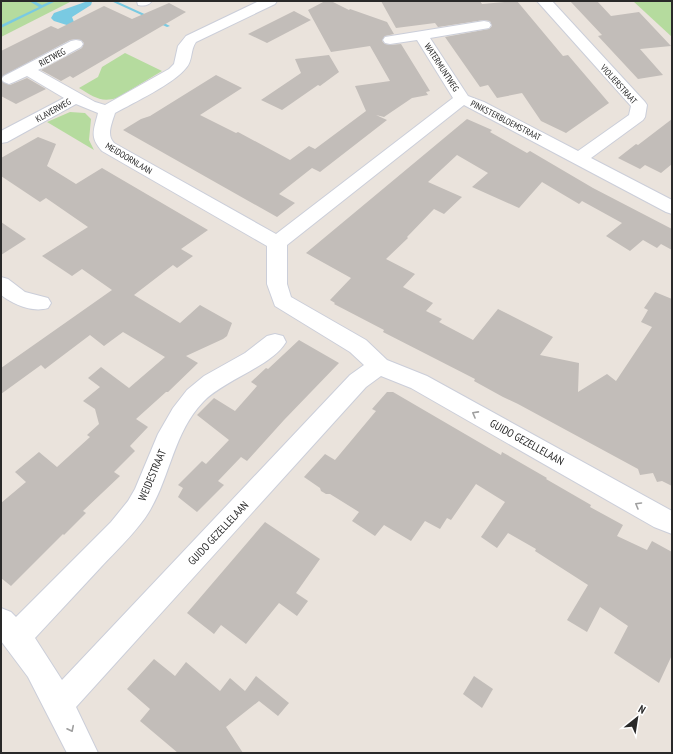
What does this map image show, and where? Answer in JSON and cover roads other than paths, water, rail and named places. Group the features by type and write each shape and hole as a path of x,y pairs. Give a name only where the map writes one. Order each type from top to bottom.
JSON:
{"street":[{"path":"106,111 174,72 181,65 185,46 190,39 243,8 270,1"},
{"name":"VIOLIERSTRAAT","path":"544,1 639,105 637,117 579,158"},
{"name":"WATERMUNTWEG","path":"390,40 484,25"},
{"name":"WATERMUNTWEG","path":"421,36 462,99"},
{"name":"RIETWEG","path":"9,80 76,44"},
{"name":"RIETWEG","path":"27,70 76,98"},
{"name":"KLAVERWEG","path":"1,138 76,98 88,105 106,111"},
{"name":"PINKSTERBLOEMSTRAAT","path":"277,243 462,99 478,105 672,208"},
{"name":"MEIDOORNLAAN","path":"106,111 101,135 102,141 108,147 277,243"},
{"name":"GUIDO GEZELLELAAN","path":"277,243 277,284 282,301 358,346 379,366 419,382 672,523"},
{"path":"1,284 19,298 41,303"},
{"name":"WEIDESTRAAT","path":"9,628 120,530 137,509 146,493 166,441 181,415 195,396 212,382 253,359 275,342"},
{"name":"GUIDO GEZELLELAAN","path":"60,703 358,381 379,366"},
{"path":"9,628 39,666 60,703 84,753"}],"water":[{"path":"88,1 92,2 91,5 72,17 74,22 73,27 54,21 51,18 54,13"}],"waterway":[{"path":"31,1 42,7"},
{"path":"42,7 54,1"},
{"path":"113,1 149,17"},
{"path":"1,27 42,7"},
{"path":"157,21 168,26"}]}
